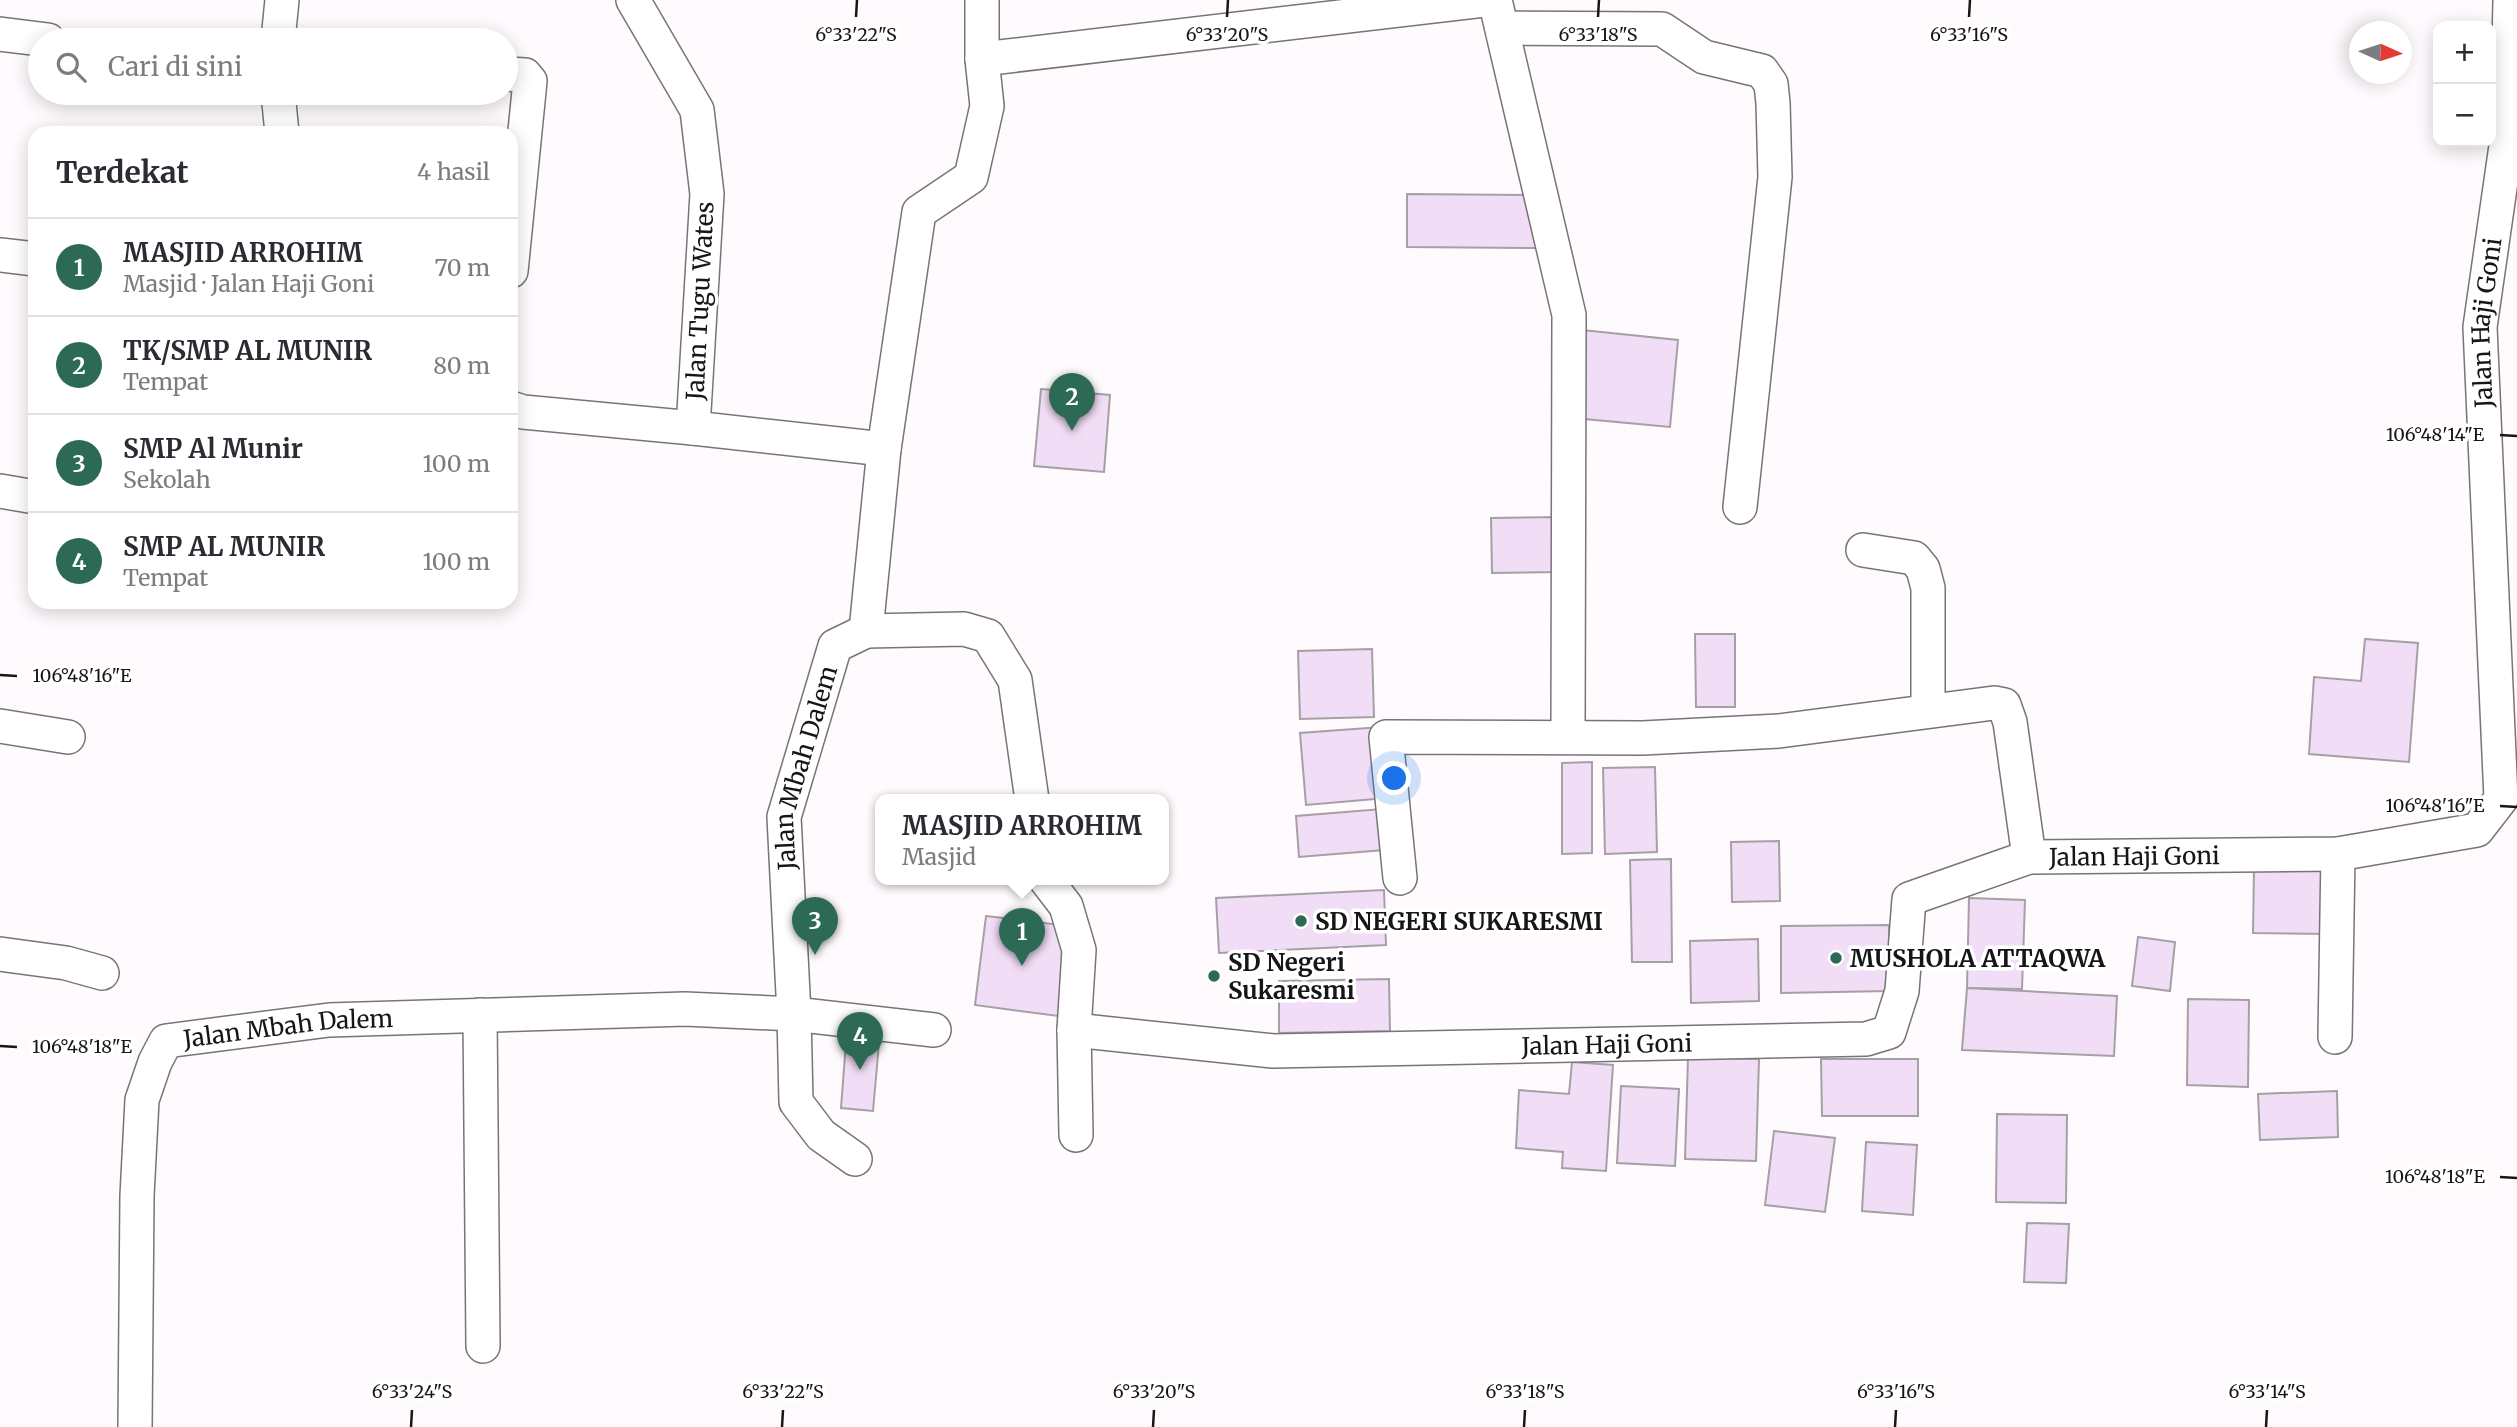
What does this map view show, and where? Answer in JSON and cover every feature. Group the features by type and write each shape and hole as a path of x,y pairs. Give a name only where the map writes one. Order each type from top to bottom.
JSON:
{"street":[{"path":"279,28 282,0"},
{"name":"Jalan Tugu Wates","path":"633,0 697,110 707,194 693,428 884,449"},
{"path":"982,0 982,59 987,106 971,177 919,212 884,449 866,631 964,629 988,636 1015,680 1031,794"},
{"path":"982,59 1484,0"},
{"name":"Jalan Haji Goni","path":"1074,1030 1273,1051 1866,1039 1889,1032 1902,991 1909,899 2029,857 2338,854 2477,830 2501,799 2480,327 2507,139 2510,0"},
{"path":"1568,736 1569,315 1499,14 1662,29 1704,57 1762,71 1771,84 1775,177 1740,507"},
{"path":"0,34 28,38"},
{"path":"279,105 281,126"},
{"path":"516,126 517,105"},
{"path":"0,255 28,258"},
{"path":"518,410 693,428"},
{"path":"0,491 28,496"},
{"path":"1863,550 1914,558 1923,569 1928,588 1928,710"},
{"name":"Jalan Mbah Dalem","path":"135,1427 137,1196 142,1100 155,1062 166,1041 329,1020 685,1009 794,1014 784,817 835,646 866,631"},
{"path":"1400,878 1386,737 1643,738 1779,731 1994,703 2004,705 2010,722 2029,857"},
{"path":"0,726 68,737"},
{"path":"2335,1037 2338,854"},
{"path":"1050,885 1066,906 1079,950 1074,1030 1076,1135"},
{"path":"0,954 66,963 103,973"},
{"path":"855,1159 821,1135 796,1102 794,1014 933,1030"},
{"path":"480,1015 483,1346"}],"building":[{"path":"1407,194 1537,195 1537,248 1407,247"},
{"path":"1582,330 1678,340 1670,427 1574,418"},
{"path":"1041,389 1110,395 1104,472 1034,466"},
{"path":"1558,517 1559,572 1492,573 1491,518"},
{"path":"1695,634 1735,634 1735,707 1696,707"},
{"path":"2365,639 2418,643 2409,762 2309,754 2314,677 2361,681"},
{"path":"1372,649 1374,717 1300,719 1298,651"},
{"path":"1381,727 1386,798 1306,805 1300,733"},
{"path":"1592,762 1592,853 1562,854 1562,763"},
{"path":"1655,767 1657,852 1605,854 1603,768"},
{"path":"1382,809 1384,850 1299,857 1296,816"},
{"path":"1779,841 1780,901 1732,902 1731,842"},
{"path":"1671,859 1672,962 1632,962 1630,860"},
{"path":"2254,869 2333,870 2332,934 2253,933"},
{"name":"SD NEGERI SUKARESMI","path":"1384,890 1386,945 1219,953 1216,898"},
{"path":"1969,898 2025,900 2022,989 1967,988"},
{"path":"986,916 1069,926 1058,1016 975,1005"},
{"name":"MUSHOLA ATTAQWA","path":"1889,925 1890,991 1781,993 1781,926"},
{"path":"2138,937 2175,942 2170,991 2132,986"},
{"path":"1758,939 1759,1001 1691,1003 1690,941"},
{"name":"SD NEGERI SUKARESMI","path":"1389,979 1390,1031 1279,1033 1279,981"},
{"path":"1967,988 2117,996 2114,1056 1962,1050"},
{"path":"2188,999 2249,1000 2248,1087 2187,1085"},
{"path":"847,1029 880,1032 873,1111 841,1108"},
{"path":"1688,1057 1759,1059 1756,1161 1685,1159"},
{"path":"1821,1059 1918,1059 1918,1116 1822,1116"},
{"path":"1572,1062 1613,1065 1606,1171 1562,1168 1563,1152 1516,1148 1519,1090 1569,1094"},
{"path":"1621,1086 1679,1089 1675,1166 1617,1163"},
{"path":"2337,1091 2338,1137 2260,1140 2258,1094"},
{"path":"1997,1114 2067,1115 2066,1203 1996,1202"},
{"path":"1774,1131 1835,1138 1825,1212 1765,1205"},
{"path":"1866,1142 1917,1145 1913,1215 1862,1211"},
{"path":"2027,1223 2069,1224 2066,1283 2024,1282"}],"place":[{"name":"TK/SMP AL MUNIR","path":"1072,431"},
{"name":"SD NEGERI SUKARESMI","path":"1301,921"},
{"name":"SMP Al Munir","path":"815,955"},
{"name":"MUSHOLA ATTAQWA","path":"1836,958"},
{"name":"MASJID ARROHIM","path":"1022,966"},
{"name":"SD Negeri Sukaresmi","path":"1214,976"},
{"name":"SMP AL MUNIR","path":"860,1070"}]}
